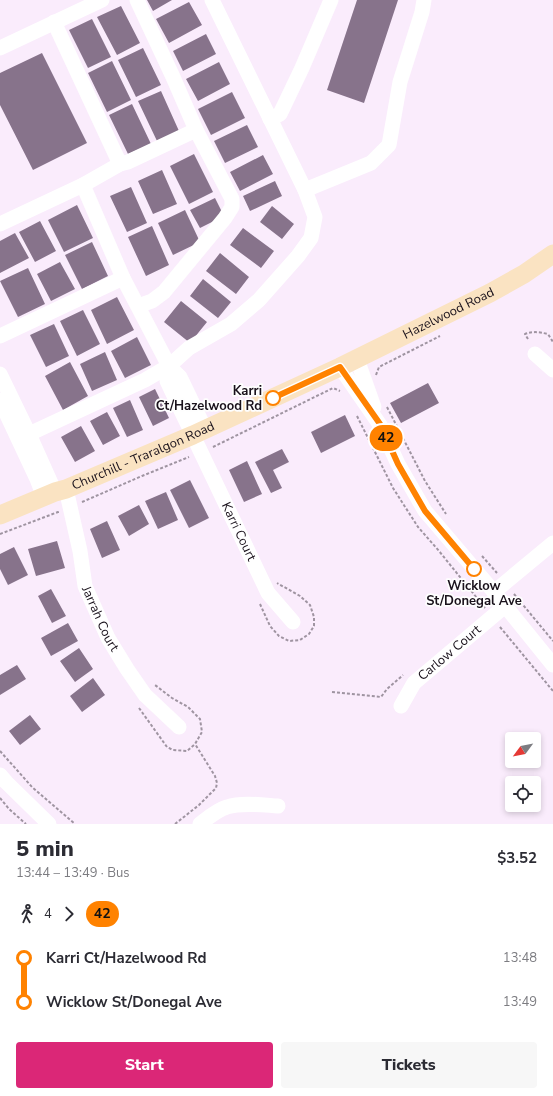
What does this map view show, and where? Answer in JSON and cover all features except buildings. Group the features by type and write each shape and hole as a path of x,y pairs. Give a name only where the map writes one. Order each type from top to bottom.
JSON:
{"main road":[{"name":"Hazelwood Road","path":"340,367 490,293 524,274 553,254"},
{"name":"Churchill - Traralgon Road","path":"55,493 199,432 340,367"},
{"path":"0,515 55,493"}],"street":[{"path":"0,48 102,0"},
{"path":"137,0 196,130 232,199 232,207 225,218 164,292 152,301 138,306"},
{"path":"28,434 145,380 169,366 189,348 231,324 259,300 298,256 311,238 315,217 305,190 212,0"},
{"path":"270,119 280,114 302,68 331,0"},
{"path":"305,190 370,163 389,145 400,82 422,12 424,0"},
{"path":"54,22 120,164"},
{"path":"0,224 83,185 120,164 128,162 196,130"},
{"name":"Karri Court","path":"83,185 123,278 169,366 180,377 199,432 268,593 293,622"},
{"path":"0,336 123,278"},
{"path":"535,354 553,370"},
{"path":"357,359 380,424 398,464 425,511 506,606 553,665"},
{"path":"340,367 380,424"},
{"path":"0,374 55,493"},
{"path":"0,400 37,479 55,493"},
{"name":"Jarrah Court","path":"55,493 80,551 85,586 108,638 145,695 179,728"},
{"path":"494,592 553,543"},
{"name":"Carlow Court","path":"401,706 414,683 506,606"},
{"path":"0,775 49,824"},
{"path":"200,824 213,814 228,807 246,805 278,806"}],"path":[{"path":"528,339 525,334 536,332 548,334 553,342"},
{"path":"377,380 376,376 379,367 440,336"},
{"path":"214,451 212,446 333,388 346,392"},
{"path":"386,405 425,481 448,518"},
{"path":"355,412 393,488 418,527 485,608"},
{"path":"82,502 189,457"},
{"path":"478,551 497,573"},
{"path":"259,602 270,626 279,636 290,641 300,640 309,634 314,626 314,617 310,605 300,596 276,582"},
{"path":"512,592 553,641"},
{"path":"499,625 553,691"},
{"path":"332,692 380,697 407,672"},
{"path":"149,681 172,698 188,707 200,719 202,732 195,744 215,776 217,783 216,788 199,805 175,824"},
{"path":"0,751 32,787 75,824"},
{"path":"0,798 9,809 26,824"}],"bus line":[{"name":"42","path":"273,398 340,367 380,424 398,464 425,511 474,569"}],"place":[{"name":"Karri Ct/Hazelwood Rd","path":"273,398"},
{"name":"Wicklow St/Donegal Ave","path":"474,569"}]}
